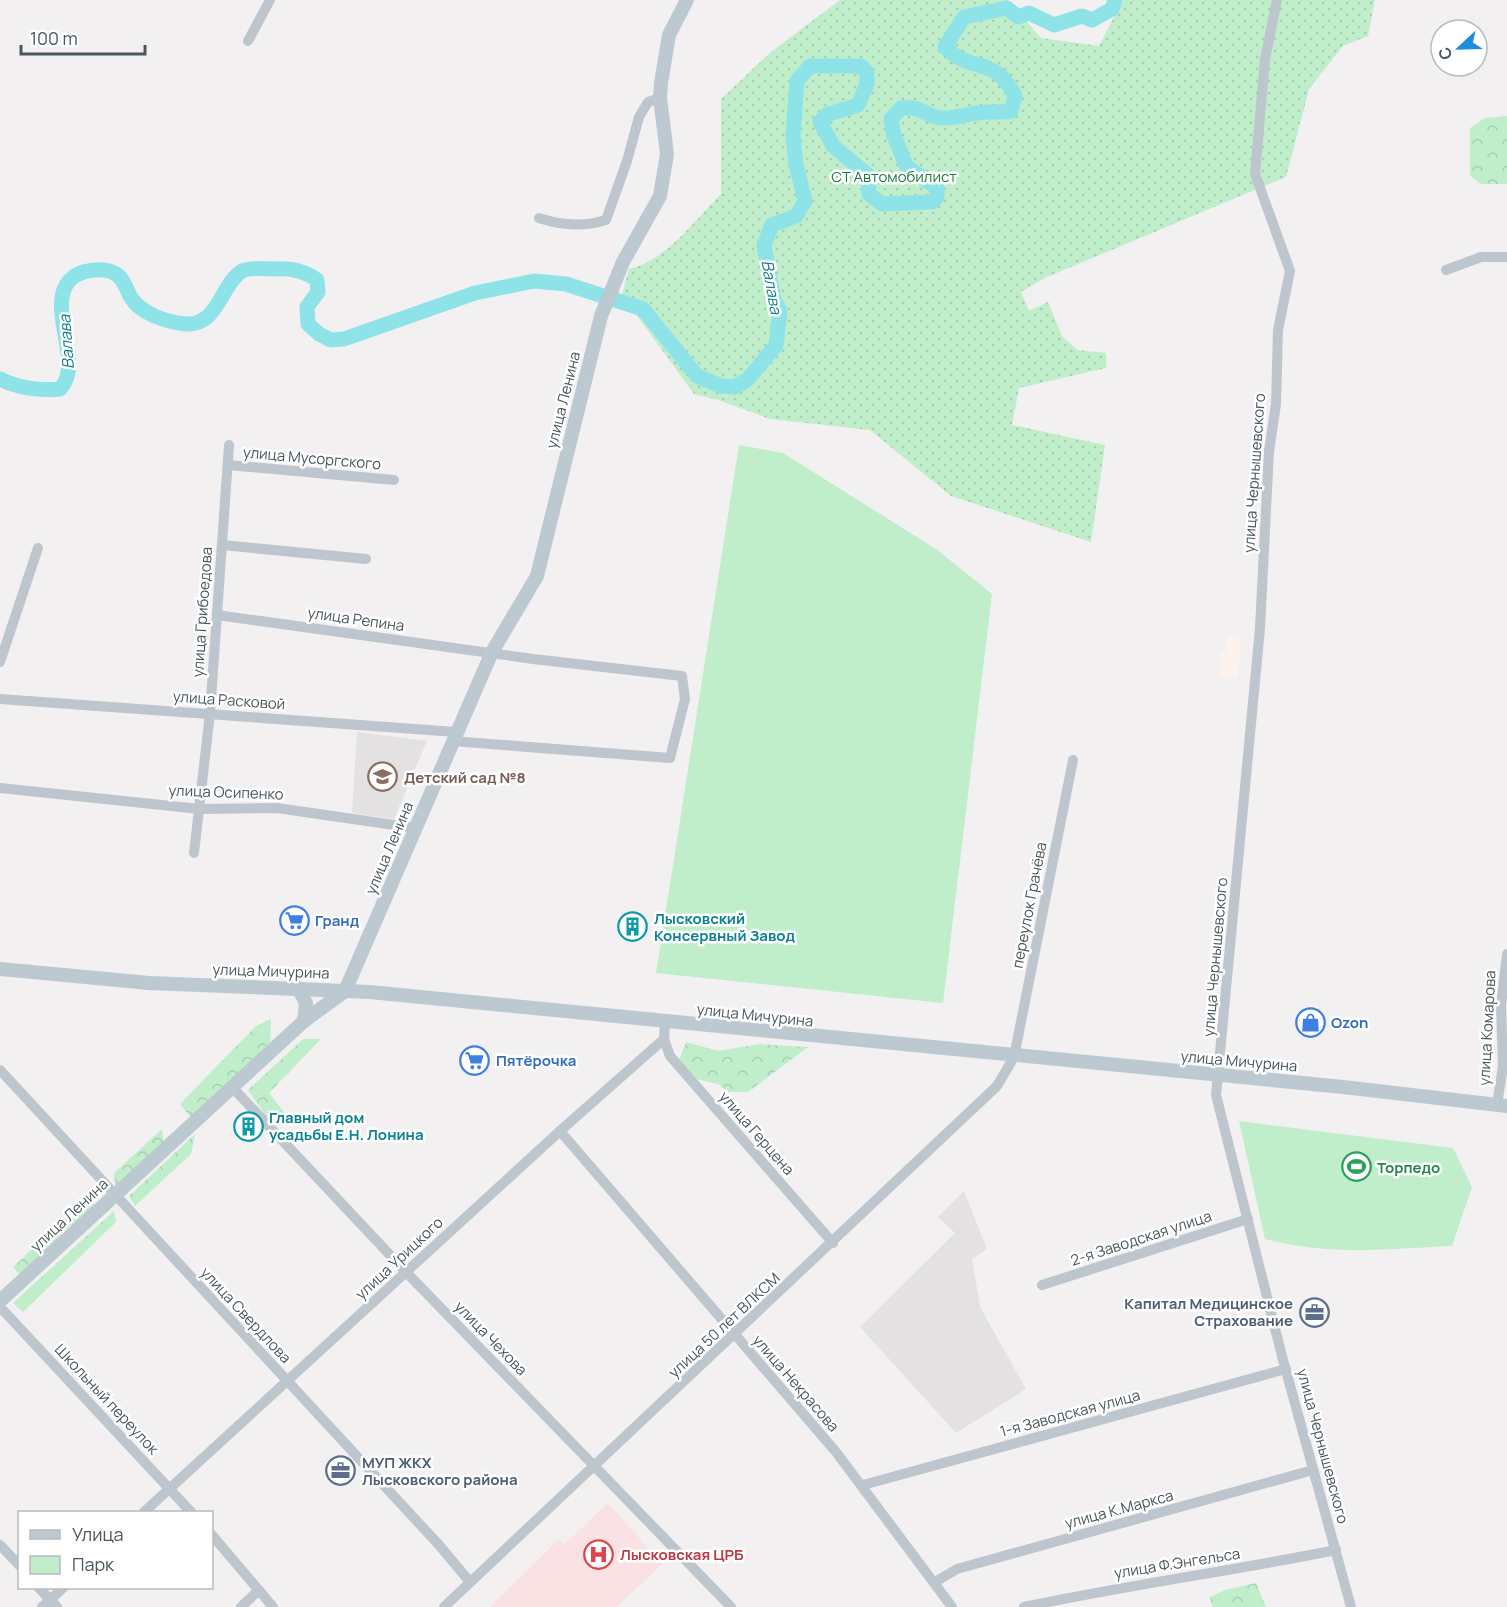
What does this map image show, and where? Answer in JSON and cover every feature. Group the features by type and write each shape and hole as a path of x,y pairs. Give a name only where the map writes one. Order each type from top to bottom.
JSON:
{"main road":[{"name":"улица Ленина","path":"0,1301 304,1021 345,991 492,652 537,576 601,316 623,262 660,196 666,154 660,98 669,35 687,0"},
{"name":"улица Мичурина","path":"0,969 149,983 345,991 1502,1105"},
{"path":"297,988 306,1003 304,1021"}],"street":[{"path":"248,42 270,0"},
{"name":"улица Чернышевского","path":"1277,0 1265,59 1255,174 1290,271 1278,330 1276,404 1269,451 1260,628 1218,1076 1217,1108 1351,1607"},
{"path":"538,218 564,224 593,224 606,220 639,117 648,102 660,98"},
{"path":"1446,270 1481,257 1507,257"},
{"name":"улица Грибоедова","path":"194,853 210,713 229,445"},
{"name":"улица Мусоргского","path":"228,465 394,480"},
{"path":"222,545 366,559"},
{"path":"0,662 38,548"},
{"name":"улица Репина","path":"217,615 682,676 685,699 670,758"},
{"name":"улица Расковой","path":"0,699 210,713 670,758"},
{"name":"переулок Грачёва","path":"1014,1057 1072,760"},
{"name":"улица Осипенко","path":"0,788 200,809 277,808 415,828"},
{"name":"улица Комарова","path":"1502,1105 1501,1006 1507,954"},
{"path":"664,1039 665,1023"},
{"name":"улица Урицкого","path":"145,1511 560,1131 664,1039"},
{"name":"улица Герцена","path":"664,1039 670,1056 833,1243"},
{"name":"улица 50 лет ВЛКСМ","path":"444,1607 833,1243 996,1086 1014,1057"},
{"name":"улица Свердлова","path":"0,1070 114,1196 288,1381 470,1582"},
{"name":"улица Чехова","path":"232,1087 406,1272 731,1607"},
{"name":"улица Некрасова","path":"560,1131 863,1485 952,1607"},
{"name":"2-я Заводская улица","path":"1042,1285 1248,1219"},
{"name":"Школьный переулок","path":"0,1307 190,1511"},
{"name":"1-я Заводская улица","path":"863,1485 1286,1369"},
{"name":"улица К.Маркса","path":"935,1582 957,1569 1314,1470"},
{"path":"213,1536 273,1607"},
{"path":"0,1545 18,1564"},
{"name":"улица Ф.Энгельса","path":"1024,1607 1130,1584 1229,1571 1336,1550"},
{"path":"40,1589 50,1604 61,1589"},
{"path":"241,1607 259,1590"}],"shaded area":[{"path":"1227,636 1241,638 1238,678 1219,676 1221,652 1226,652"},
{"name":"Детский сад №8","path":"357,732 427,741 394,819 352,813"},
{"path":"964,1191 987,1249 972,1259 980,1307 1026,1389 956,1433 860,1327 955,1233 938,1217"},
{"name":"Лысковская ЦРБ","path":"608,1503 662,1564 617,1607 490,1607 558,1540 565,1544"}],"green space":[{"name":"СТ Автомобилист","path":"840,0 1008,0 1041,38 1099,46 1123,0 1375,0 1368,36 1343,46 1309,89 1286,177 1047,277 1021,292 1029,311 1048,302 1062,336 1077,350 1106,353 1106,368 1019,388 1012,425 1105,445 1091,542 951,496 870,430 770,419 694,394 622,295 629,269 656,257 668,248 721,194 721,99 771,52"},
{"path":"1507,116 1507,184 1480,184 1470,175 1470,128 1485,118"},
{"path":"739,445 783,453 936,549 992,594 943,1003 656,973"},
{"path":"271,1019 270,1045 191,1118 180,1104 256,1026"},
{"path":"303,1039 321,1039 269,1093 284,1112 269,1120 248,1090"},
{"path":"686,1042 718,1051 760,1044 808,1047 748,1092 729,1092 718,1084 696,1079 679,1060"},
{"name":"Торпедо","path":"1239,1121 1453,1148 1472,1187 1452,1246 1358,1250 1312,1248 1265,1239"},
{"path":"162,1129 164,1144 115,1188 114,1173"},
{"path":"195,1134 191,1154 135,1206 129,1196"},
{"path":"96,1189 93,1211 20,1275 13,1267"},
{"path":"114,1211 116,1222 23,1312 13,1303"},
{"path":"1256,1583 1266,1607 1212,1607 1210,1597 1225,1590"}],"waterway":[{"name":"Валава","path":"0,379 29,388 60,389 67,378 69,365 61,306 63,292 69,281 78,274 91,270 104,270 116,274 140,308 162,319 185,324 205,319 218,304 235,277 242,271 258,268 297,270 317,280 318,292 307,307 308,324 319,334 331,340 344,339 475,293 534,281 566,284 643,309 697,376 721,386 735,387 748,379 776,345 780,311 774,300 764,245 772,225 796,216 805,201 796,165 793,135 797,81 810,66 861,66 867,73 867,84 858,105 826,115 820,122 833,146 868,175 869,194 882,204 932,202 937,197 937,188 907,167 894,136 891,119 901,108 914,108 941,118 982,112 1011,111 1015,96 999,74 964,60 945,47 964,17 1007,8 1018,17 1029,13 1054,25 1082,16 1092,20 1112,9 1115,0"}],"place":[{"name":"Детский сад №8","path":"383,777"},
{"name":"Гранд","path":"294,920"},
{"name":"Лысковский Консервный Завод","path":"633,927"},
{"name":"Ozon","path":"1310,1022"},
{"name":"Пятёрочка","path":"475,1060"},
{"name":"Главный дом усадьбы Е.Н. Лонина","path":"248,1126"},
{"name":"Торпедо","path":"1356,1167"},
{"name":"Капитал Медицинское Страхование","path":"1314,1312"},
{"name":"МУП ЖКХ Лысковского района","path":"341,1471"},
{"name":"Лысковская ЦРБ","path":"599,1554"}]}
